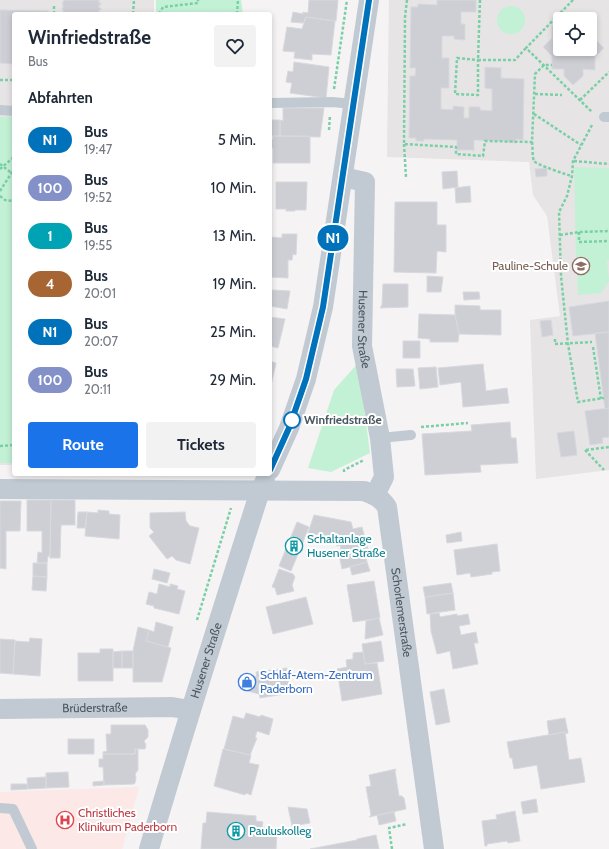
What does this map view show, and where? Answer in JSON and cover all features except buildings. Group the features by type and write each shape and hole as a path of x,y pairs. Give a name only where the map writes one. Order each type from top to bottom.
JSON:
{"street":[{"path":"272,466 289,428 307,372 323,307 369,0"},
{"name":"Husener Straße","path":"343,177 365,182 362,346 380,445 384,477 375,495"},
{"path":"0,489 264,483 364,491 375,495"},
{"name":"Husener Straße","path":"149,849 190,710 264,483"},
{"name":"Schorlemerstraße","path":"375,495 388,507 434,849"},
{"name":"Brüderstraße","path":"0,709 172,707 190,710"}],"lane":[{"path":"272,103 332,102 353,104"},
{"path":"0,110 12,111"},
{"path":"380,445 411,435"},
{"path":"0,808 13,809 32,849"}],"path":[{"path":"133,12 134,0"},
{"path":"160,12 163,7 198,3 198,0"},
{"path":"237,12 238,0"},
{"path":"328,133 347,0"},
{"path":"406,177 404,144 405,18 407,0"},
{"path":"480,0 478,60 478,95 455,94 457,58 478,60 515,60 573,0"},
{"path":"54,5 54,12"},
{"path":"526,48 580,100 603,117 581,145 573,161 572,176 567,196 559,212 561,276 568,344 578,402 602,399 592,347"},
{"path":"552,65 544,65 535,74 532,142 534,161 537,164 572,176"},
{"path":"580,100 609,72"},
{"path":"0,80 12,80"},
{"path":"535,94 562,95"},
{"path":"534,114 581,145"},
{"path":"404,144 456,147 456,154 483,156 485,141 532,142"},
{"path":"0,169 1,165 12,158"},
{"path":"573,161 609,164"},
{"path":"1,165 12,173"},
{"path":"0,191 12,175"},
{"path":"0,196 5,200 12,201"},
{"path":"560,235 579,232 609,231"},
{"path":"579,232 579,242 609,241"},
{"path":"555,339 555,344 592,342"},
{"path":"0,446 12,445"},
{"path":"344,474 344,470 380,445"},
{"path":"604,470 585,450 609,447"},
{"path":"392,849 389,828 407,824"}],"shaded area":[{"path":"0,0 154,0 154,12 12,12 12,465 0,465"},
{"name":"Pauline-Schule","path":"389,0 609,0 609,470 536,479 530,320 560,316 547,216 533,195 529,162 387,157"},
{"name":"Christliches Klinikum Paderborn","path":"139,787 122,849 0,849 0,792"}],"green space":[{"path":"156,0 241,0 243,12 156,12"},
{"path":"511,6 521,10 525,20 521,30 511,34 501,30 497,20 501,10"},
{"path":"0,117 12,117 12,463 0,463"},
{"path":"574,167 609,168 609,260 607,261 609,281 601,293 578,295"},
{"path":"358,363 370,453 331,472 308,468 334,390"}],"bus line":[{"name":"N1","path":"272,466 289,428 306,379 323,307 369,0"}],"place":[{"name":"Pauline-Schule","path":"581,266"},
{"name":"Winfriedstraße","path":"292,420"},
{"name":"Schaltanlage Husener Straße","path":"294,546"},
{"name":"Schlaf-Atem-Zentrum Paderborn","path":"247,682"},
{"name":"Christliches Klinikum Paderborn","path":"65,820"},
{"name":"Pauluskolleg","path":"236,831"}]}
